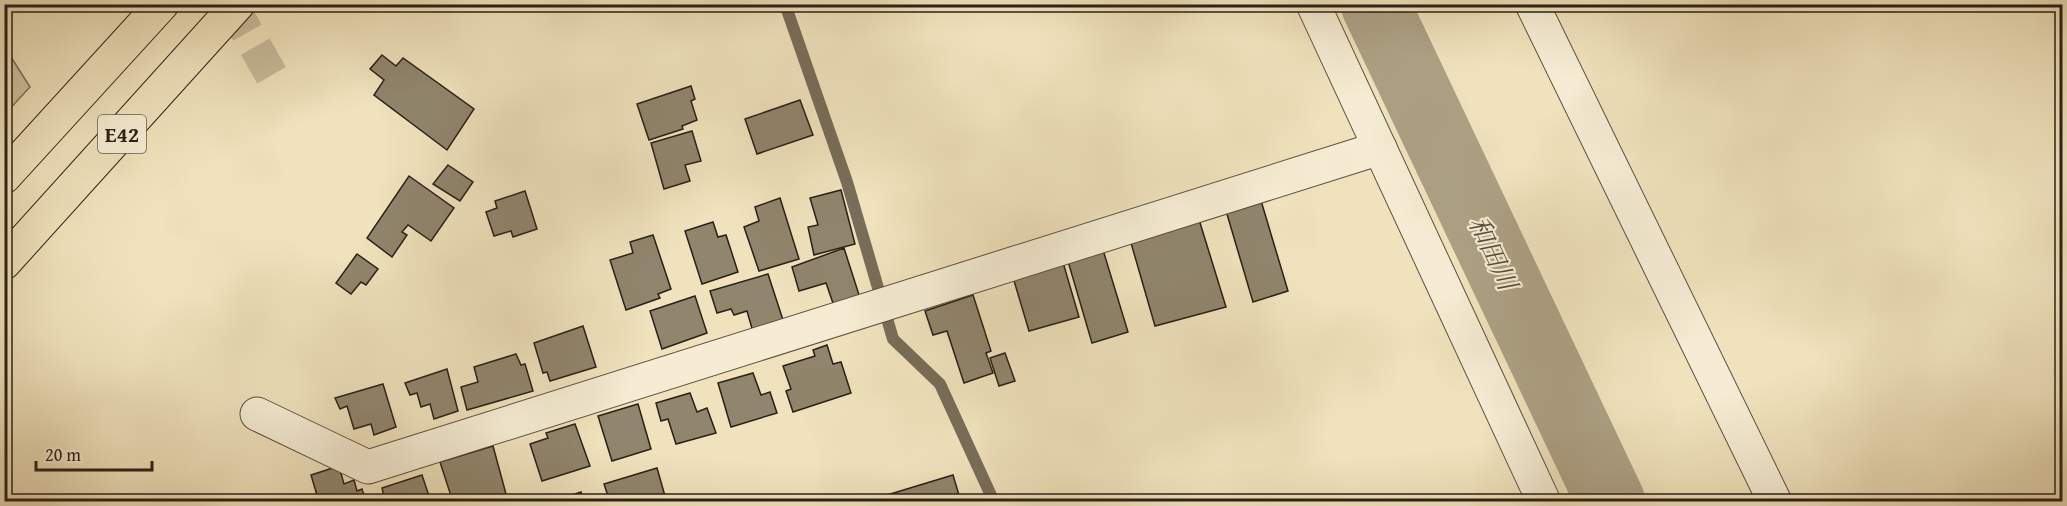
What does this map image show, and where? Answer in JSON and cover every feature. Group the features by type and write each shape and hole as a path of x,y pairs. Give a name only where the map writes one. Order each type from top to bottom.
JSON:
{"highway":[{"name":"E42","path":"4,177 162,4"},
{"name":"E42","path":"4,263 238,4"}],"street":[{"path":"1313,4 1544,501"},
{"path":"1532,4 1774,501"},
{"path":"257,414 368,466 1380,148"}],"shaded area":[{"path":"4,46 30,87 5,114 4,114"}],"building":[{"path":"382,55 396,66 403,58 474,109 447,150 374,95 384,80 370,69"},
{"path":"691,86 695,99 691,101 697,120 682,126 683,129 649,140 637,104"},
{"path":"800,100 813,135 757,154 745,119"},
{"path":"692,131 701,161 685,165 690,181 664,189 651,143"},
{"path":"448,165 473,182 460,201 433,184"},
{"path":"409,176 454,208 431,241 408,225 402,232 407,235 392,257 367,238"},
{"path":"841,190 855,244 814,255 808,227 818,225 810,198"},
{"path":"525,191 537,229 513,237 511,231 494,236 486,212 497,208 495,201"},
{"path":"1259,194 1288,291 1253,302 1224,204"},
{"path":"780,198 799,259 759,271 744,227 759,221 755,207"},
{"path":"1197,213 1226,307 1155,326 1129,236"},
{"path":"713,222 718,237 726,235 738,272 702,284 685,231"},
{"path":"653,235 671,289 658,294 660,298 626,310 610,260 633,253 630,242"},
{"path":"1100,240 1128,332 1092,343 1065,251"},
{"path":"844,248 860,298 834,306 826,283 799,291 792,267"},
{"path":"357,254 378,269 366,285 361,282 351,294 336,283"},
{"path":"1062,259 1079,317 1029,331 1012,274"},
{"path":"768,274 784,323 753,332 747,311 734,315 731,309 717,313 710,291"},
{"path":"973,295 991,351 986,353 993,373 964,383 947,331 933,335 925,311"},
{"path":"695,296 707,333 662,349 650,311"},
{"path":"583,326 596,367 550,381 547,372 543,373 534,343"},
{"path":"827,345 833,364 841,362 851,393 793,412 786,391 791,389 783,366 815,356 813,350"},
{"path":"1005,353 1015,381 999,386 990,358"},
{"path":"516,354 521,365 525,364 533,391 467,410 461,387 478,382 474,367"},
{"path":"447,369 458,411 434,419 430,404 421,407 417,393 410,395 405,383"},
{"path":"753,373 761,395 770,392 777,413 731,427 718,383"},
{"path":"383,384 396,427 374,435 371,424 354,429 347,406 340,409 335,398"},
{"path":"690,393 697,412 707,408 716,433 676,444 668,419 661,421 656,403"},
{"path":"638,404 651,449 612,461 598,416"},
{"path":"575,424 590,466 542,481 530,444 548,438 546,433"},
{"path":"493,446 506,494 479,502 453,502 440,462"},
{"path":"339,466 344,484 354,480 357,491 362,489 366,502 319,502 311,475"},
{"path":"657,468 665,496 647,502 610,502 604,484"},
{"path":"422,475 431,502 385,502 382,488"},
{"path":"953,475 961,502 864,502"},
{"path":"581,492 584,502 551,502"}],"waterway":[{"path":"785,4 847,182 893,339 940,384 994,502"},
{"name":"和田川","path":"1375,4 1611,502"}],"tunnel":[{"path":"231,4 272,76"}]}
